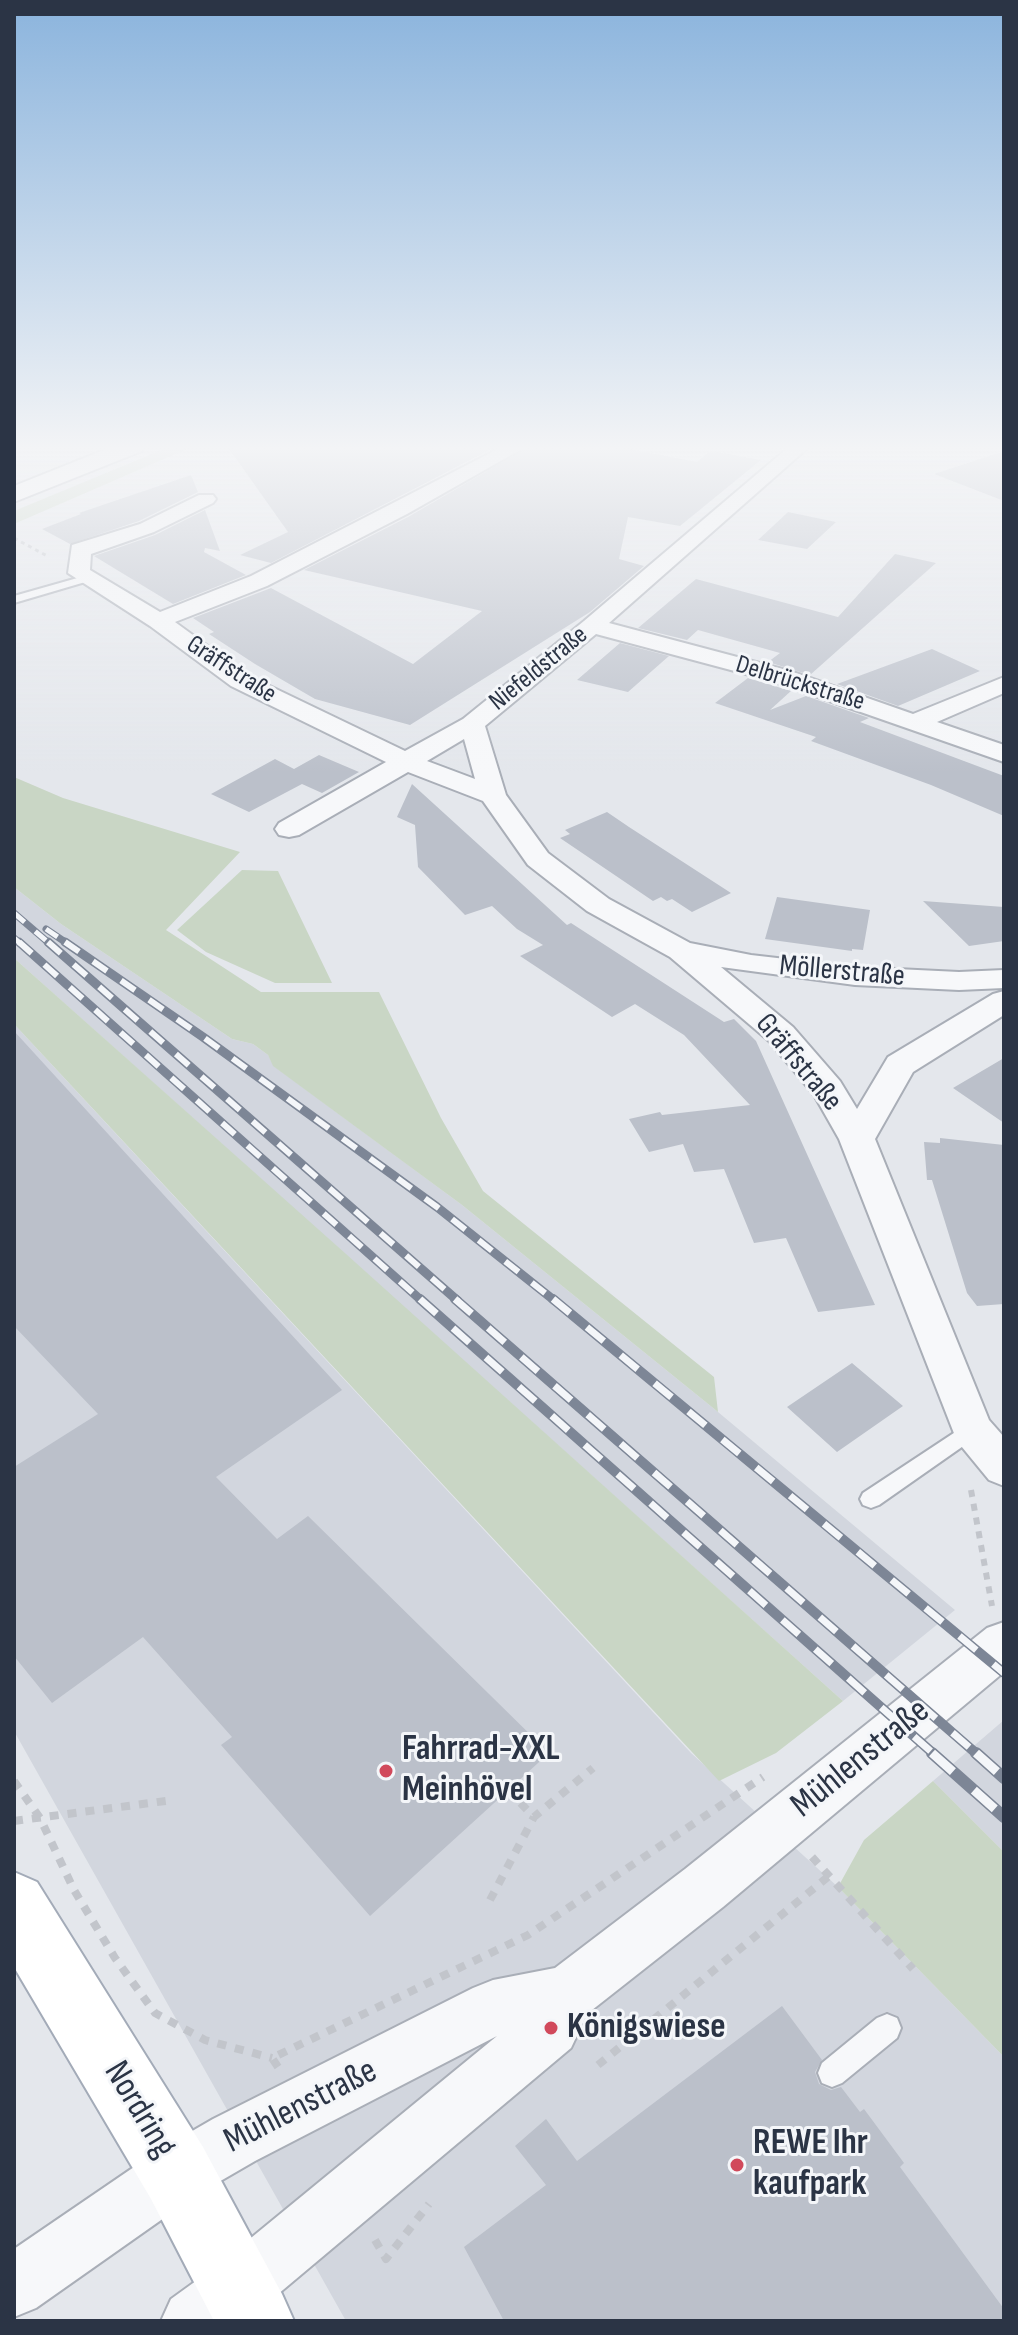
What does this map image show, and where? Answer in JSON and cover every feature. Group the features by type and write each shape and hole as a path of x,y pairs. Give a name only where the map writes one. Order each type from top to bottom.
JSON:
{"main road":[{"name":"Nordring","path":"14,1905 177,2173 229,2310"}],"street":[{"path":"81,555 83,576"},
{"path":"158,621 259,581 309,555"},
{"name":"Niefeldstraße","path":"289,829 472,724 674,555"},
{"name":"Gräffstraße","path":"83,576 158,621 240,681 406,762 493,795"},
{"name":"Delbrückstraße","path":"592,626 781,676 917,721 1004,754"},
{"path":"917,721 1004,684"},
{"name":"Gräffstraße","path":"472,724 493,795 538,859 598,905 681,950 781,1034 828,1089 857,1139 972,1429 1004,1468"},
{"name":"Möllerstraße","path":"681,950 751,964 855,976 959,981 1004,979"},
{"path":"857,1139 900,1065 1004,1001"},
{"name":"Mühlenstraße","path":"229,2310 551,2028 567,1994 1002,1645"},
{"name":"Mühlenstraße","path":"14,2286 177,2173 234,2140 493,2008 567,1994"}],"lane":[{"path":"14,600 83,576"},
{"path":"871,1499 972,1429"},
{"path":"832,2073 887,2028"}],"path":[{"path":"45,555 83,576"},
{"path":"972,1429 971,1492 1002,1645"},
{"path":"490,1900 534,1817 593,1768"},
{"path":"14,1781 40,1818 90,1917 155,2013 205,2040 272,2058"},
{"path":"508,1790 534,1817"},
{"path":"14,1821 173,1800"},
{"path":"782,1824 913,1969"},
{"path":"598,2065 829,1876"}],"shaded area":[{"path":"14,887 61,924 232,1039 253,1044 268,1055 274,1066 462,1205 718,1412 955,1610 843,1701 14,958"},
{"path":"14,1024 691,1753 838,1887 1004,2057 1004,2321 346,2321 14,1731"},
{"path":"1004,1720 1004,1852 933,1781"}],"green space":[{"path":"14,777 63,798 240,852 166,930 261,992 379,992 441,1118 483,1191 714,1377 718,1412 462,1205 273,1066 268,1055 253,1044 232,1039 61,924 14,887"},
{"path":"242,870 278,871 332,983 275,983 206,952 177,930"},
{"path":"14,958 843,1701 776,1753 719,1781 14,1024"},
{"path":"933,1781 1004,1852 1004,2057 838,1887 864,1840"}],"building":[{"path":"209,555 246,575 173,604 94,556"},
{"path":"240,555 287,555 271,563"},
{"path":"333,555 620,555 619,559 644,566 590,612 410,725 315,699 209,634 214,632 193,618 271,588 413,664 482,611 304,570"},
{"path":"894,555 936,563 810,675 768,662 780,653 698,630 687,640 638,628 696,579 838,617"},
{"path":"620,643 669,656 628,692 577,680"},
{"path":"932,649 980,671 898,706 837,684"},
{"path":"748,678 791,691 770,710 806,696 869,718 860,722 1004,776 1004,816 931,785 811,741 816,737 715,703"},
{"path":"319,755 359,772 322,793 302,784 249,812 211,794 275,759 294,769"},
{"path":"412,784 567,925 571,923 724,1022 734,1019 756,1041 875,1305 818,1312 786,1238 754,1243 724,1169 694,1172 683,1144 649,1152 629,1119 660,1112 662,1115 750,1105 684,1035 635,1004 612,1017 520,956 543,945 517,929 492,906 465,915 418,867 415,825 397,817"},
{"path":"607,812 731,893 692,912 672,899 667,901 661,897 653,901 560,838 570,834 565,830"},
{"path":"777,897 870,910 863,950 765,939"},
{"path":"923,901 1004,907 1004,941 969,946"},
{"path":"14,1031 342,1390 216,1477 277,1539 308,1516 549,1753 370,1916 221,1745 232,1737 143,1637 52,1703 14,1656 14,1467 98,1414 14,1326"},
{"path":"1004,1058 1004,1123 953,1088"},
{"path":"940,1138 1004,1145 1004,1304 977,1306 967,1293 932,1180 927,1180 924,1142 940,1143"},
{"path":"852,1363 903,1406 837,1452 787,1407"},
{"name":"REWE Ihr kaufpark","path":"782,2006 822,2060 815,2072 819,2084 831,2090 841,2087 860,2112 864,2109 904,2163 900,2167 1004,2309 1004,2321 504,2321 464,2247 546,2185 515,2146 546,2119 577,2161"}],"railway":[{"path":"14,913 50,944"},
{"path":"46,929 68,944"},
{"path":"14,938 21,944"},
{"path":"19,942 422,1301"},
{"path":"48,942 458,1301"},
{"path":"65,942 203,1037 437,1207 555,1301"},
{"path":"420,1299 935,1755"},
{"path":"455,1299 978,1755"},
{"path":"553,1299 1004,1673"},
{"path":"932,1753 1004,1817"},
{"path":"976,1753 1004,1778"}],"place":[{"name":"Fahrrad-XXL Meinhövel","path":"386,1771"},
{"name":"Königswiese","path":"551,2028"},
{"name":"REWE Ihr kaufpark","path":"737,2165"}]}
